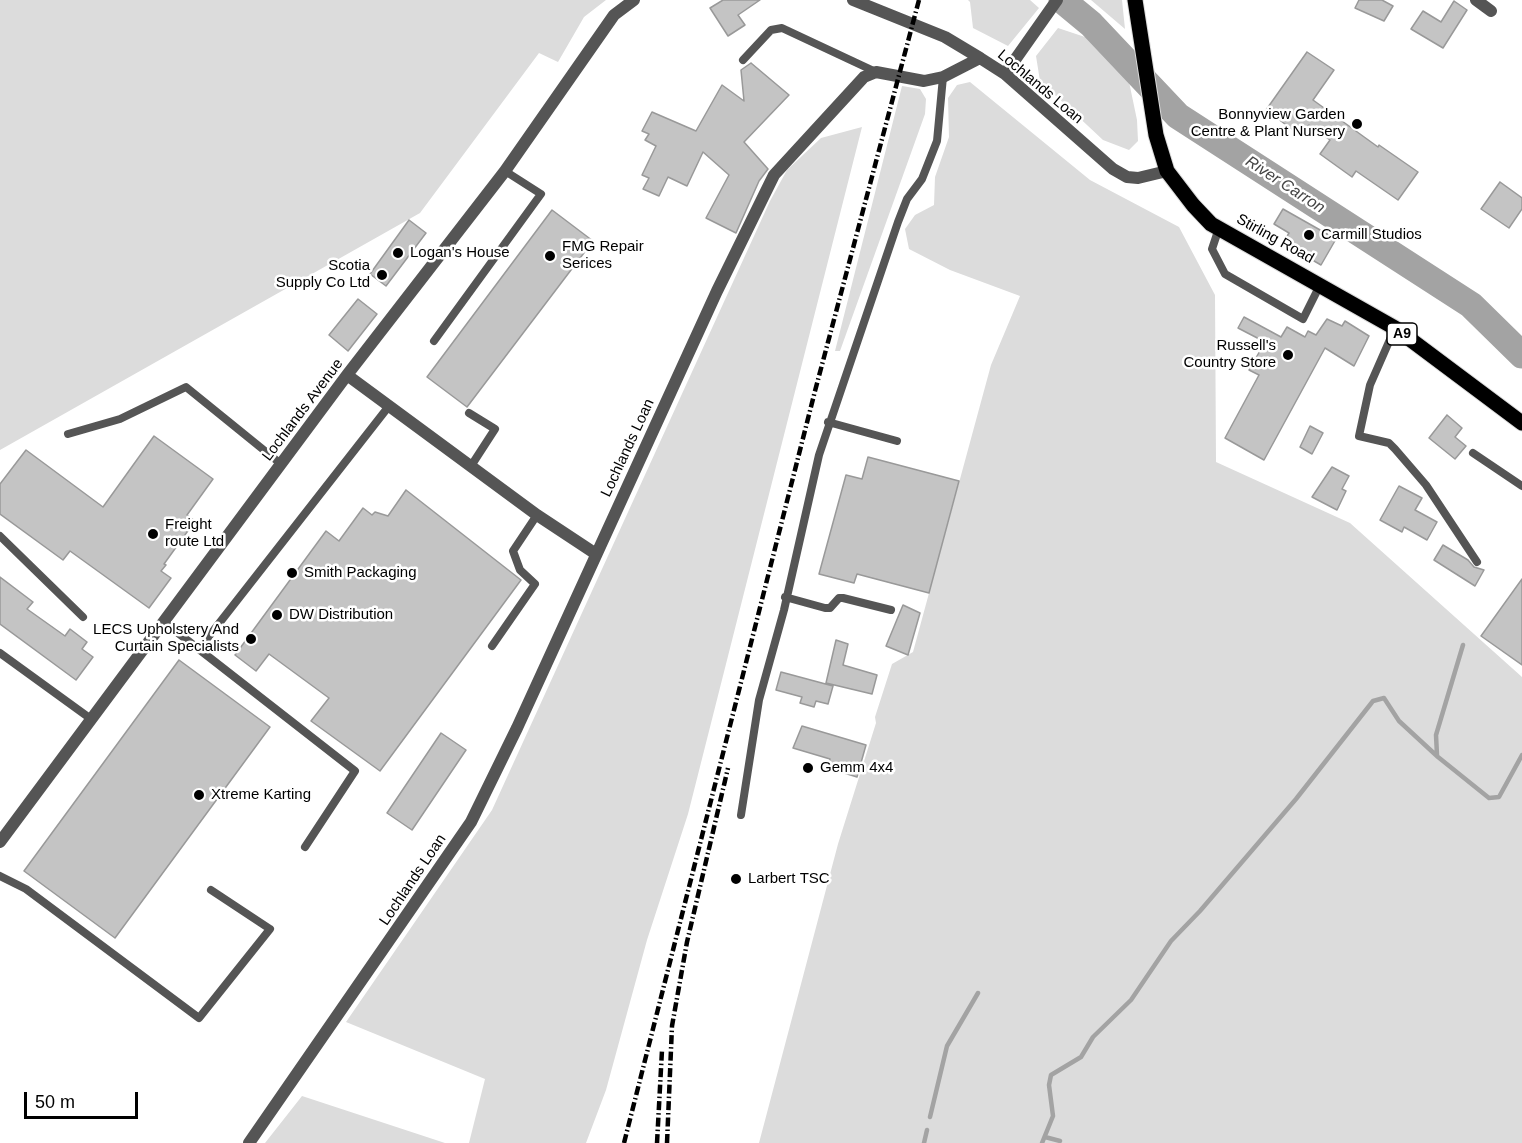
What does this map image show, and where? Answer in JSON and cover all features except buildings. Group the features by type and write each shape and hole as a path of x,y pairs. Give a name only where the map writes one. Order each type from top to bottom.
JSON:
{"main road":[{"name":"Stirling Road","path":"1136,5 1156,135 1167,171 1192,205 1219,228 1395,328 1522,423"}],"street":[{"name":"Lochlands Avenue","path":"0,842 347,375 505,171 614,15 634,0"},
{"path":"853,0 945,37 980,58"},
{"path":"1005,74 1057,0"},
{"path":"1476,0 1491,11"},
{"name":"Lochlands Loan","path":"249,1143 471,822 774,175 864,77 876,72 924,81 943,77 980,58 1005,74 1113,169 1127,177 1138,178 1167,171"},
{"path":"347,375 537,515 596,554"}],"lane":[{"path":"743,60 771,30 782,28 876,72"},
{"path":"741,815 759,700 828,422 907,199 922,179 937,141 943,77"},
{"path":"434,340 541,194 505,171"},
{"path":"1219,228 1212,249 1224,274 1303,319 1320,285"},
{"path":"1395,328 1370,385 1359,436 1389,443 1395,449 1426,485 1477,562"},
{"path":"68,434 120,419 186,387 281,464"},
{"path":"199,649 389,406"},
{"path":"469,413 495,429 471,466"},
{"path":"828,422 897,441"},
{"path":"1473,453 1522,486"},
{"path":"492,646 535,584 520,570 513,551 537,515"},
{"path":"0,536 83,617"},
{"path":"786,597 825,609 843,598 891,610"},
{"path":"164,622 355,771 305,847"},
{"path":"0,653 91,719"},
{"path":"0,876 27,889 199,1018 270,929 212,890"}],"shaded area":[{"path":"0,0 606,0 584,17 558,62 539,53 420,213 0,450"},
{"path":"968,0 1030,0 1039,8 1008,46 973,28"},
{"path":"1091,0 1122,0 1125,29"},
{"path":"1058,28 1091,39 1128,77 1137,120 1138,141 1129,150 1103,140 1040,81 1036,56"},
{"path":"970,82 1090,180 1179,227 1215,295 1216,462 1350,523 1522,677 1522,1143 759,1143 838,844 876,723 875,717 892,664 913,652 991,365 1020,296 950,270 909,249 905,229 915,215 934,205 935,177 949,137 948,98 957,85"},
{"path":"902,86 920,89 926,99 925,114 840,351 835,351"},
{"path":"862,127 688,814 647,940 606,1090 586,1143 469,1143 485,1079 346,1022 492,810 770,201 787,170 821,138"},
{"path":"302,1096 445,1143 265,1143"}],"waterway":[{"name":"River Carron","path":"1062,0 1091,24 1178,116 1471,305 1522,355"},
{"path":"1437,755 1436,735 1463,645"},
{"path":"1042,1143 1053,1116 1049,1085 1051,1075 1081,1057 1093,1037 1131,1000 1171,941 1200,911 1296,799 1373,701 1384,698 1399,721 1438,757 1489,798 1499,797 1522,755"},
{"path":"930,1117 947,1046 978,993"},
{"path":"924,1143 927,1130"},
{"path":"1045,1137 1060,1141"}],"railway":[{"path":"624,1143 815,391 919,0"},
{"path":"667,1143 672,1026 687,942 728,768"},
{"path":"657,1143 662,1050"}],"place":[{"name":"Bonnyview Garden Centre & Plant Nursery","path":"1357,124"},
{"name":"Carmill Studios","path":"1309,235"},
{"name":"Logan's House","path":"398,253"},
{"name":"FMG Repair Serices","path":"550,256"},
{"name":"Scotia Supply Co Ltd","path":"382,275"},
{"name":"Russell's Country Store","path":"1288,355"},
{"name":"Freight route Ltd","path":"153,534"},
{"name":"Smith Packaging","path":"292,573"},
{"name":"DW Distribution","path":"277,615"},
{"name":"LECS Upholstery And Curtain Specialists","path":"251,639"},
{"name":"Gemm 4x4","path":"808,768"},
{"name":"Xtreme Karting","path":"199,795"},
{"name":"Larbert TSC","path":"736,879"}]}
